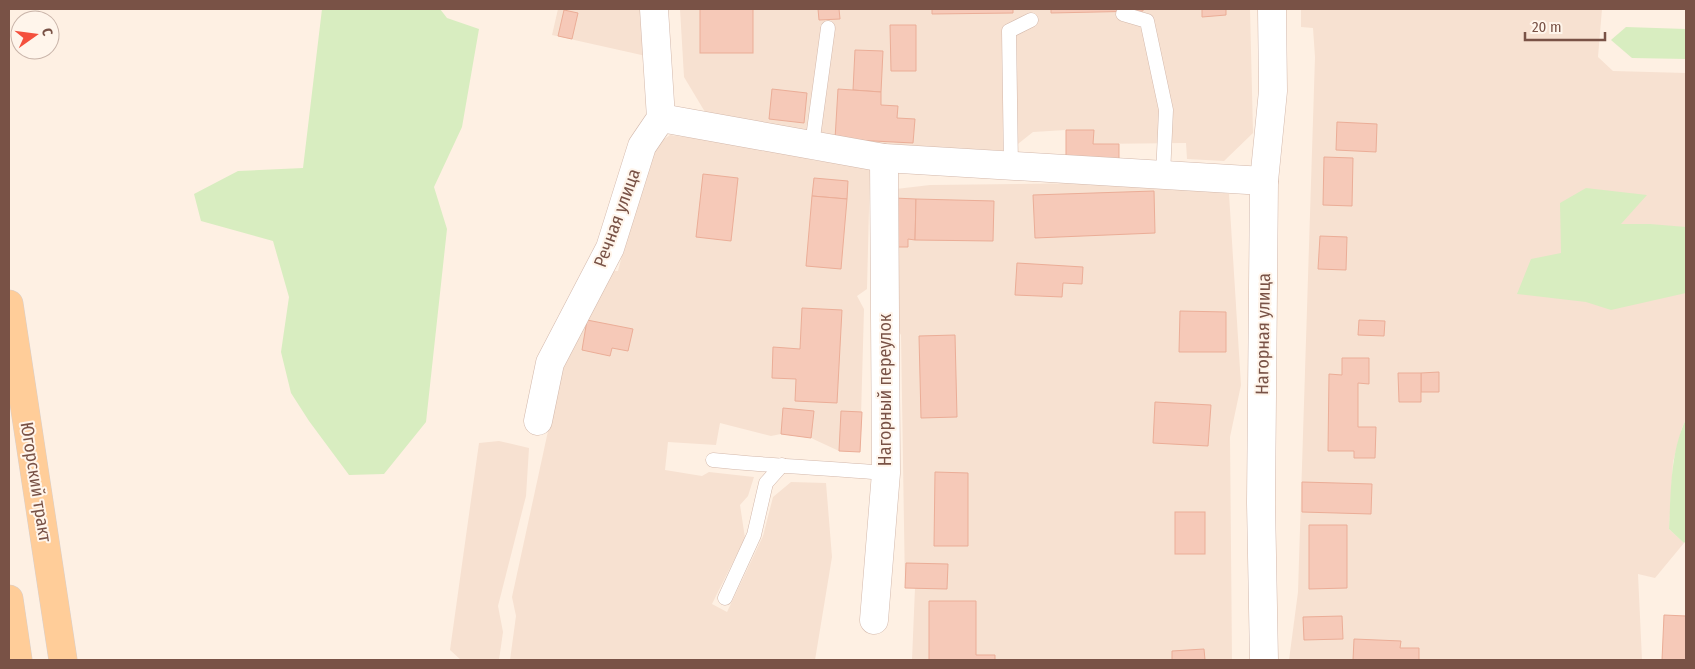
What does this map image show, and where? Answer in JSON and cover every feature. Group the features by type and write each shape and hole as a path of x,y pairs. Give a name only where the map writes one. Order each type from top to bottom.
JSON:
{"main road":[{"name":"Югорский тракт","path":"9,304 63,660"},
{"path":"9,599 18,660"}],"street":[{"path":"654,9 661,118 884,158 1264,181"},
{"name":"Нагорная улица","path":"1264,660 1261,493 1264,181 1273,92 1272,9"},
{"name":"Речная улица","path":"538,421 550,363 610,248 642,146 661,118"},
{"name":"Нагорный переулок","path":"874,620 886,472 884,158"}],"lane":[{"path":"1123,14 1147,21 1166,110 1163,175"},
{"path":"1011,166 1009,31 1032,20"},
{"path":"812,145 828,28"},
{"path":"713,460 886,472"},
{"path":"724,598 754,535 766,483 782,465"}],"shaded area":[{"path":"558,9 645,9 646,56 552,35"},
{"path":"680,9 1250,9 1253,133 1224,161 1187,159 1186,143 1093,144 1093,130 1033,132 1009,151 830,142 708,117 684,77"},
{"path":"1301,9 1602,9 1598,57 1613,71 1686,73 1686,419 1673,462 1669,529 1684,543 1655,578 1638,574 1642,660 1289,660 1298,592 1315,57 1313,28 1301,27"},
{"path":"670,135 778,149 812,160 870,168 867,289 857,296 864,309 860,452 839,451 811,438 781,434 771,436 720,423 716,445 668,442 665,470 702,476 709,472 754,477 748,496 740,505 745,538 712,604 727,612 763,536 773,497 791,482 826,483 832,557 815,660 510,660 516,616 512,597 563,362 607,271 618,271 649,150"},
{"path":"1166,182 1229,194 1241,385 1230,437 1232,660 912,660 915,588 905,588 901,335 888,316 896,189 930,185"},
{"path":"499,441 529,448 526,496 498,606 503,632 499,660 461,660 450,650 479,443"}],"green space":[{"path":"322,9 440,9 447,18 479,29 462,127 434,187 447,229 426,422 384,474 349,475 291,393 281,352 289,297 273,241 201,221 194,194 238,171 303,168"},
{"path":"1626,27 1686,29 1686,59 1632,58 1611,40"},
{"path":"1586,188 1647,195 1621,224 1686,227 1686,293 1611,310 1586,302 1517,294 1531,259 1561,253 1560,203"},
{"path":"1686,419 1686,541 1684,543 1669,529 1674,459"}],"building":[{"path":"700,9 753,9 753,53 700,53"},
{"path":"818,9 839,9 840,19 819,20"},
{"path":"932,9 1013,9 1013,13 932,14"},
{"path":"1051,9 1143,9 1143,11 1051,13"},
{"path":"1202,9 1226,9 1226,15 1202,17"},
{"path":"564,10 578,13 572,39 558,36"},
{"path":"890,25 916,25 916,71 891,71"},
{"path":"855,50 883,51 881,92 853,90"},
{"path":"772,89 807,93 804,123 769,119"},
{"path":"838,89 881,92 881,105 898,106 897,118 915,119 913,143 835,139"},
{"path":"1337,122 1377,124 1376,152 1336,150"},
{"path":"1066,130 1094,130 1093,144 1119,144 1119,159 1066,157"},
{"path":"1324,157 1353,158 1352,206 1323,205"},
{"path":"703,174 738,178 731,241 696,237"},
{"path":"814,178 848,181 847,199 812,196"},
{"path":"1154,191 1155,233 1035,238 1033,195"},
{"path":"812,196 847,199 841,269 806,266"},
{"path":"894,198 916,199 915,240 908,239 908,247 892,247"},
{"path":"916,199 994,201 993,241 915,240"},
{"path":"1320,236 1347,237 1346,270 1318,269"},
{"path":"1017,263 1083,267 1082,284 1063,283 1062,297 1015,295"},
{"path":"802,308 842,310 837,403 795,401 796,379 772,378 773,347 800,349"},
{"path":"1180,311 1226,312 1226,352 1179,352"},
{"path":"587,320 633,329 628,351 612,348 610,356 582,350"},
{"path":"1359,320 1385,321 1384,336 1358,335"},
{"path":"955,335 957,417 921,418 919,336"},
{"path":"1342,358 1369,358 1369,384 1358,383 1358,427 1376,427 1375,458 1354,458 1354,451 1328,451 1329,374 1342,375"},
{"path":"1439,372 1439,392 1421,392 1421,373"},
{"path":"1398,373 1421,373 1421,402 1399,402"},
{"path":"1155,402 1211,405 1208,446 1153,443"},
{"path":"783,408 814,411 811,438 781,434"},
{"path":"841,411 862,412 860,452 839,451"},
{"path":"935,472 968,473 968,546 934,546"},
{"path":"1302,482 1372,484 1371,514 1302,512"},
{"path":"1175,512 1205,512 1205,554 1175,554"},
{"path":"1309,525 1347,525 1347,588 1309,589"},
{"path":"906,563 948,564 947,589 905,588"},
{"path":"929,601 976,601 976,655 995,655 995,660 929,660"},
{"path":"1664,615 1686,616 1686,660 1662,660"},
{"path":"1342,616 1343,639 1304,640 1303,617"},
{"path":"1354,639 1401,641 1400,648 1419,648 1419,660 1353,660"},
{"path":"1204,649 1205,660 1172,660 1172,651"}]}
